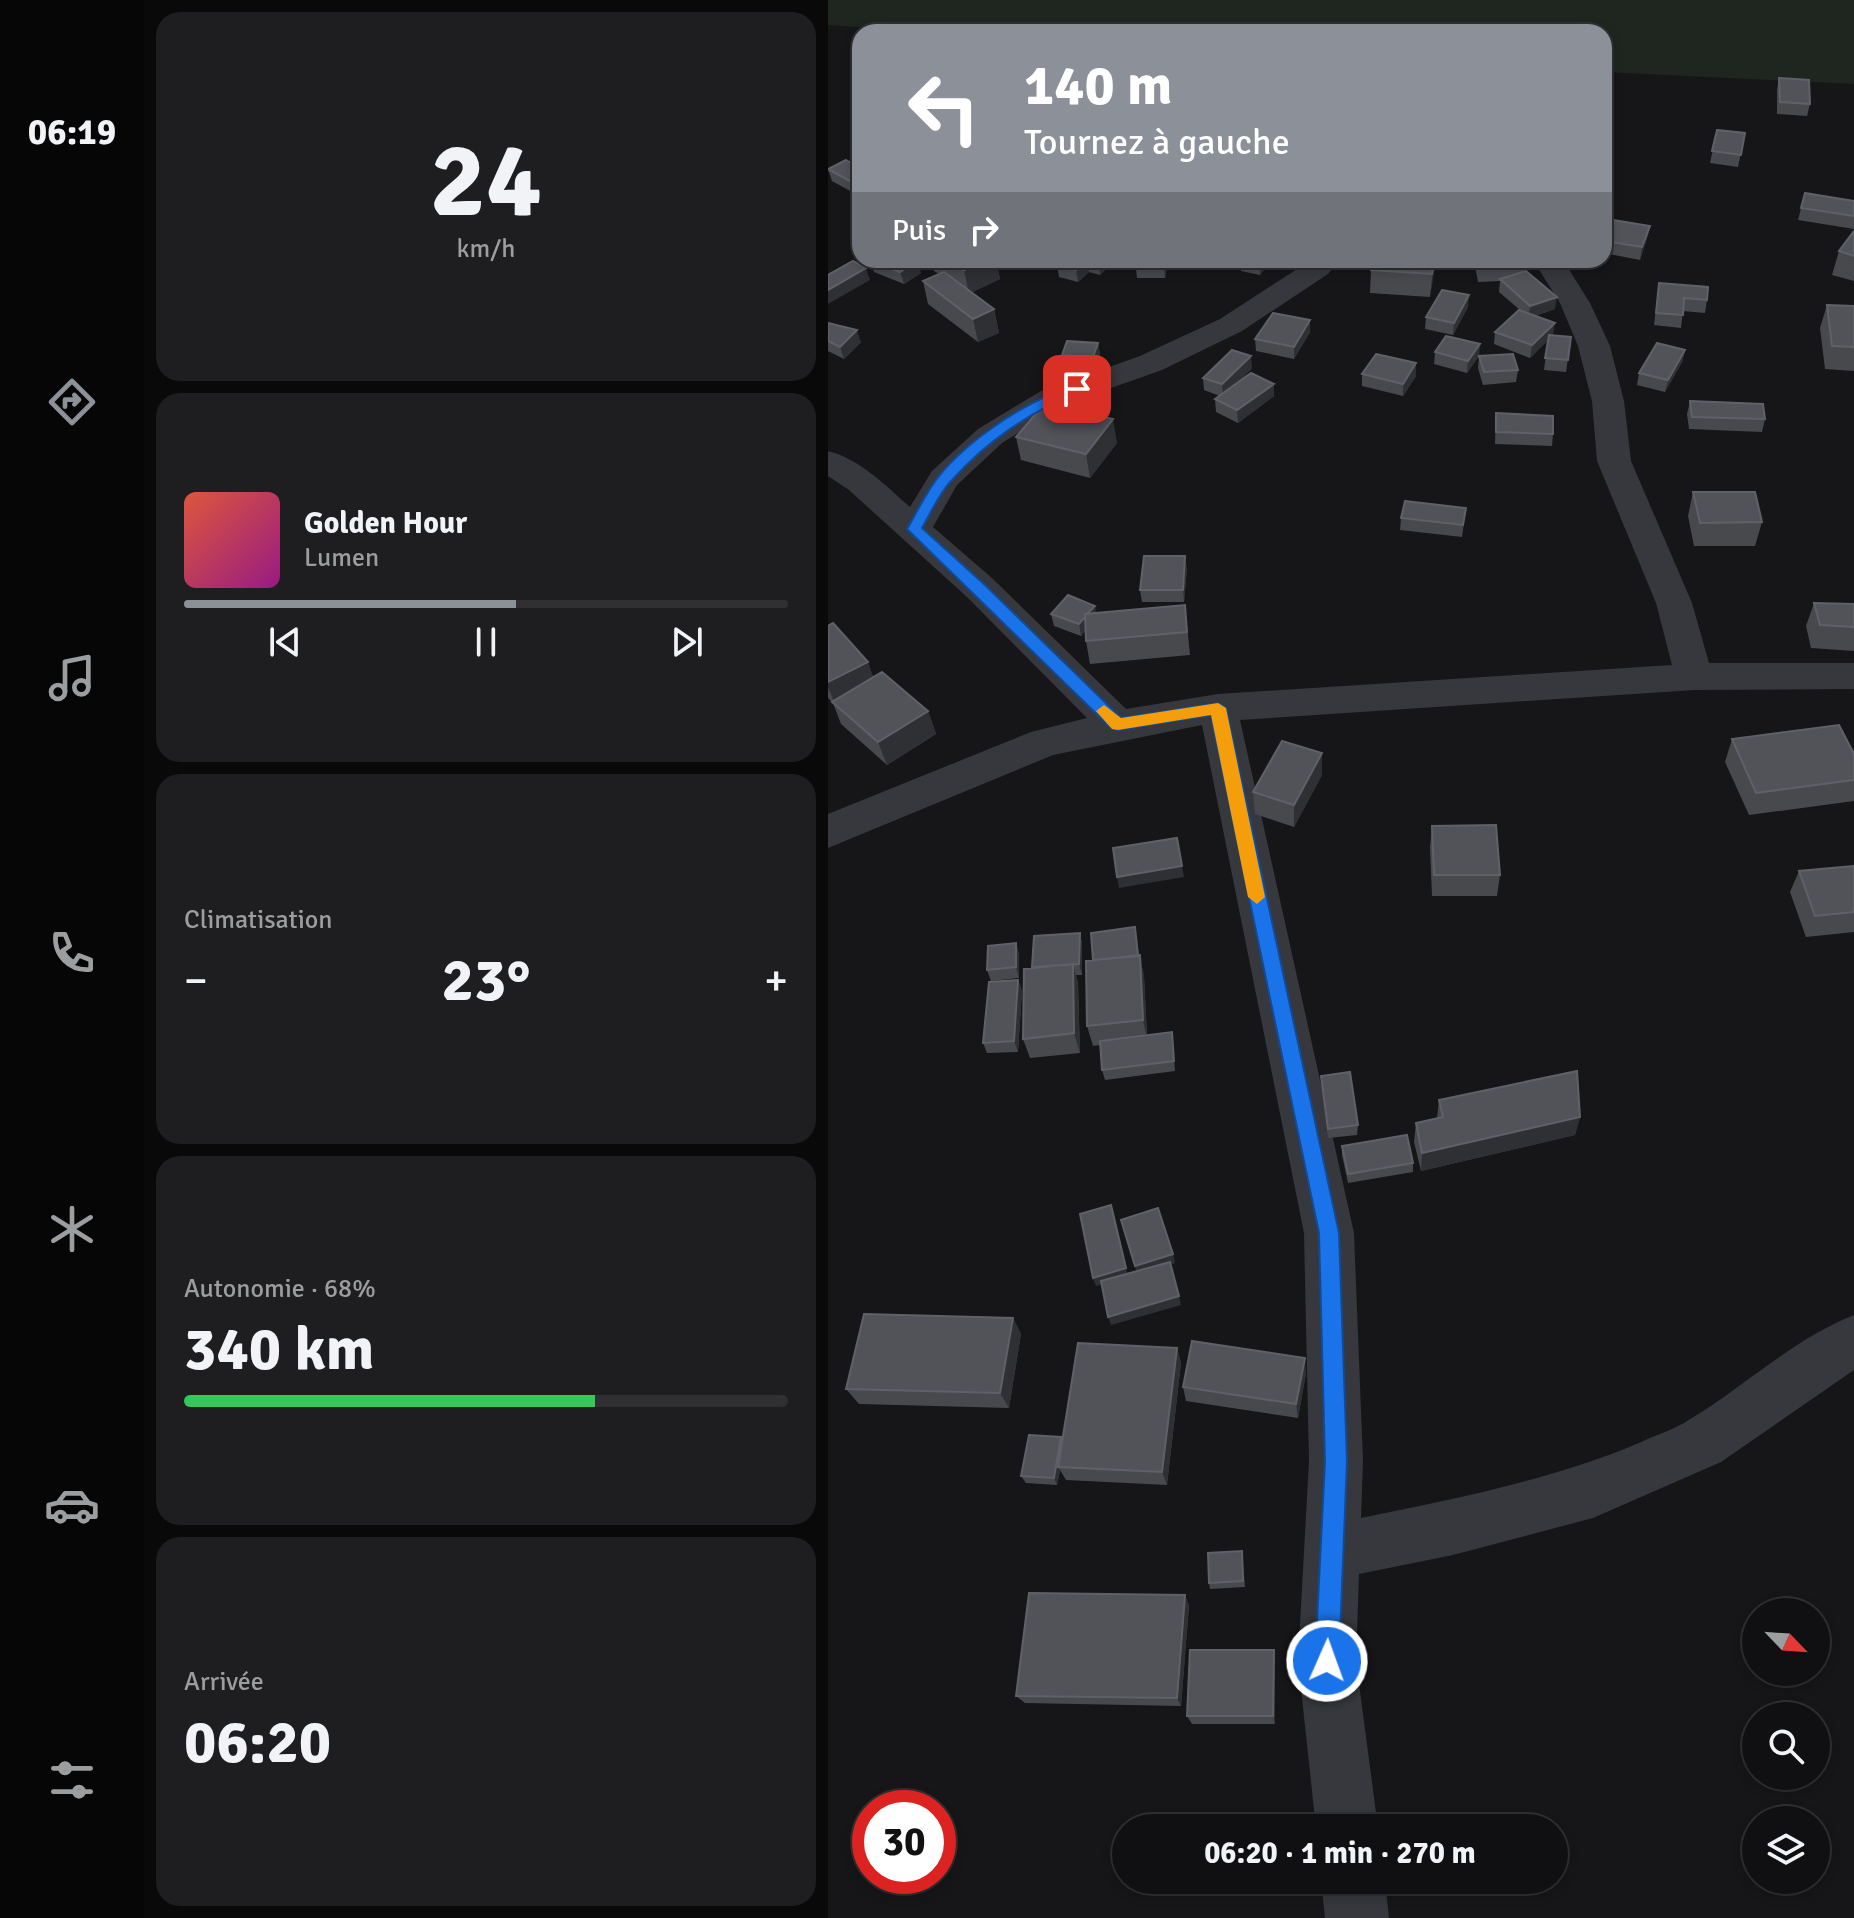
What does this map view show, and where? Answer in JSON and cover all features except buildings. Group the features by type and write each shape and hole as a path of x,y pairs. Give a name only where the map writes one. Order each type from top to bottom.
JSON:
{"street":[{"path":"914,529 944,479 990,436 1052,398 1151,363 1231,325 1318,268"},
{"path":"1553,268 1575,303 1594,346 1608,401 1614,461 1674,603 1694,677"},
{"path":"828,461 861,482 989,597 1118,725"},
{"path":"828,832 925,789 1045,742 1118,725 1218,708 1694,677 1854,676"},
{"path":"1218,708 1329,1233 1336,1461 1327,1661 1345,1814"},
{"path":"1331,1552 1453,1527 1593,1490 1702,1443 1780,1387 1854,1340"},
{"path":"1354,1894 1357,1918"}],"shaded area":[{"path":"828,0 1854,0 1854,84 1612,72 1612,24 828,25"}],"slow traffic":[{"path":"1104,711 1118,725 1218,708 1257,897"}],"route":[{"path":"1077,389 1052,398 990,436 944,479 914,529 980,588 1118,725 1218,708 1329,1233 1336,1461 1327,1661"}]}
